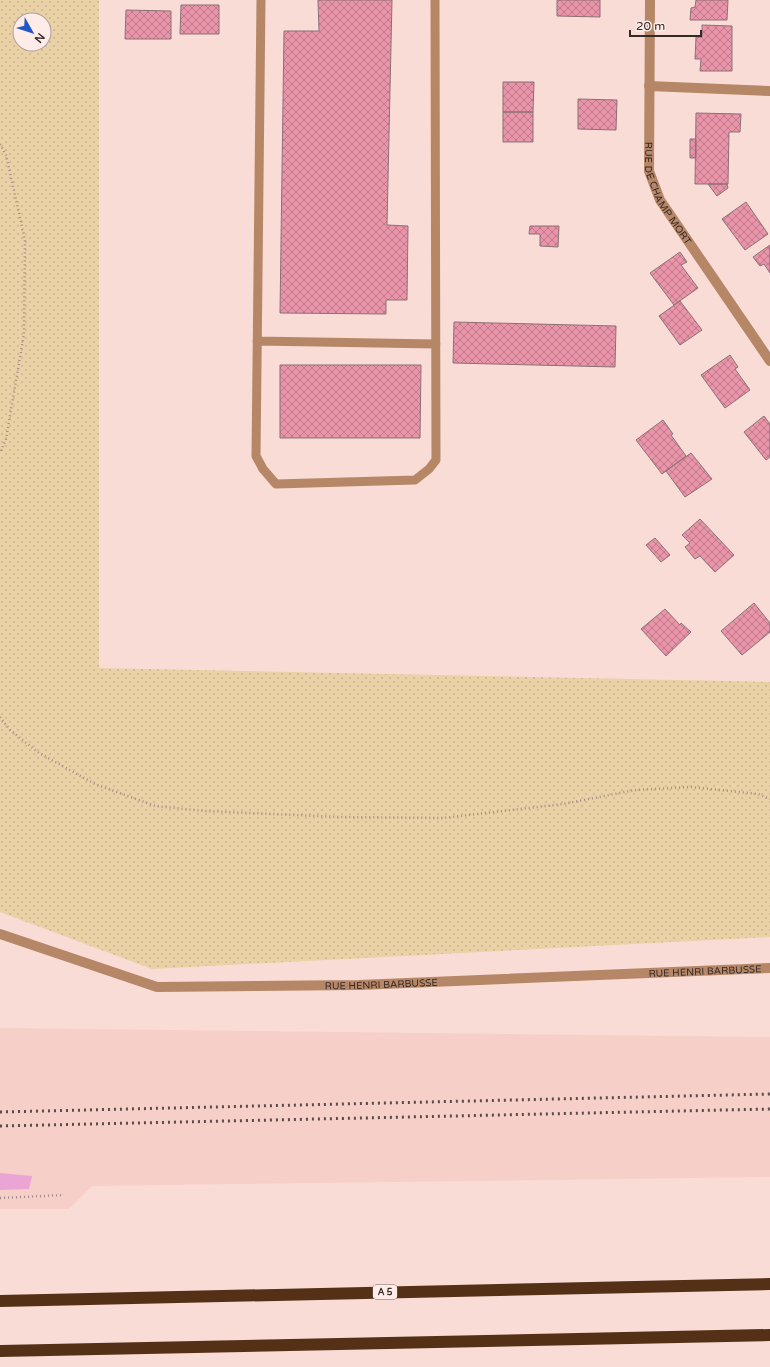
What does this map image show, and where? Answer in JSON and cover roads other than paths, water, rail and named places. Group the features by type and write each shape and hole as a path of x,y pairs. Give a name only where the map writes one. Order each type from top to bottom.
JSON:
{"highway":[{"name":"A 5","path":"0,1301 770,1284"},
{"path":"0,1351 770,1334"}],"street":[{"name":"RUE DE CHAMP MORT","path":"650,0 648,86 649,171 660,200 770,361"},
{"path":"648,86 770,91"},
{"name":"RUE HENRI BARBUSSE","path":"0,934 157,987 360,985 770,968"}],"lane":[{"path":"261,0 256,456 263,469 276,484 415,480 429,469 436,460 435,0"},
{"path":"257,342 436,344"}],"railway":[{"path":"0,1112 770,1094"},
{"path":"0,1126 770,1109"}]}
